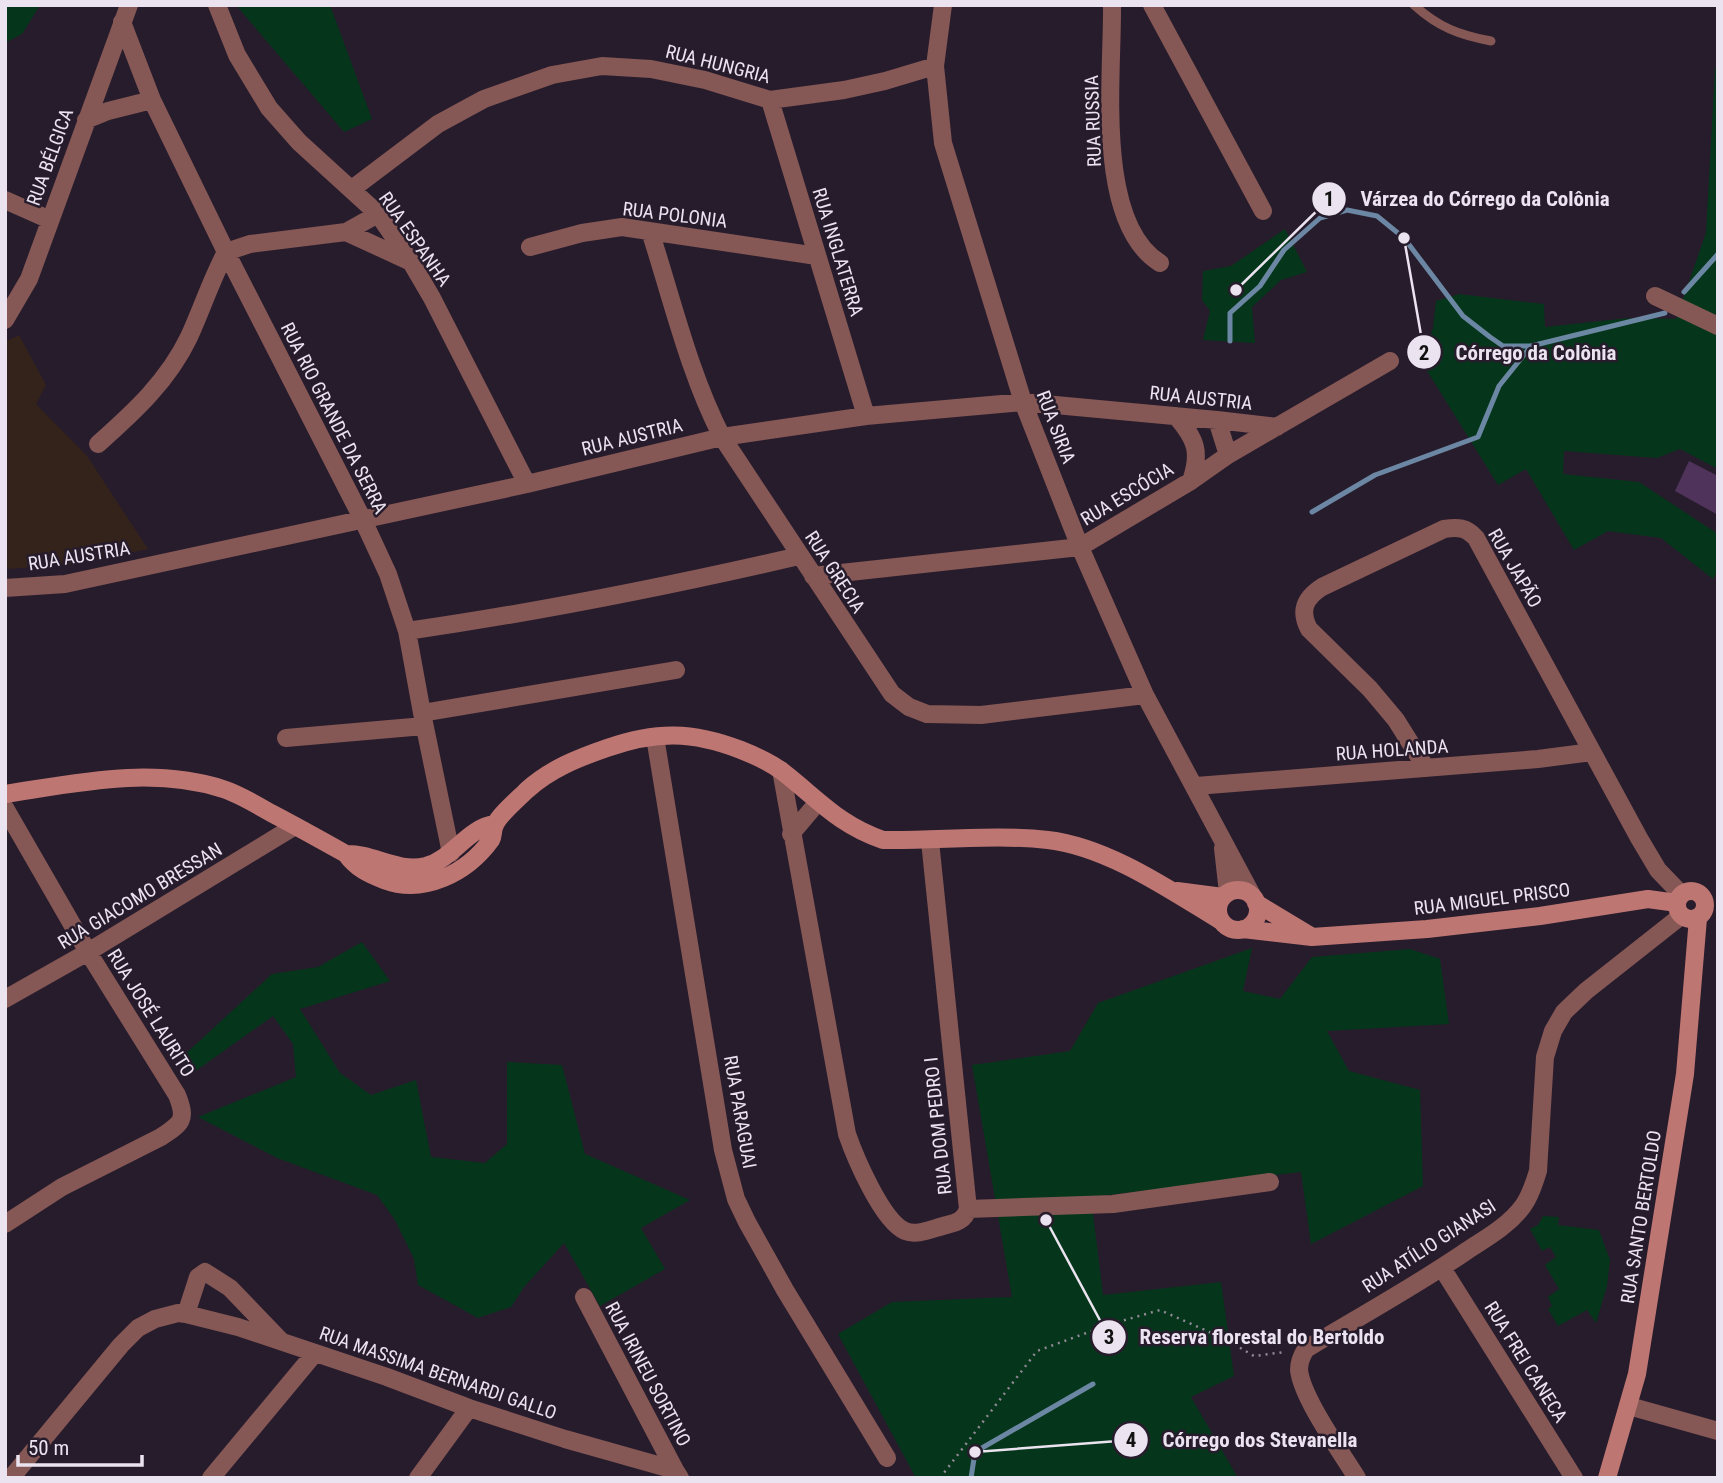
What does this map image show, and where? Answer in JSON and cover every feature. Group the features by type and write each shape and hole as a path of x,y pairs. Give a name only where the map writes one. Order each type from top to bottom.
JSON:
{"street":[{"name":"RUA ESPANHA","path":"217,5 237,55 269,108 299,142 378,214 411,262 527,484"},
{"name":"RUA SIRIA","path":"943,5 935,66 943,143 1023,402 1080,547 1145,695 1196,786 1254,900"},
{"name":"RUA RUSSIA","path":"1112,5 1110,127 1118,188 1136,240 1147,255 1160,263"},
{"path":"1152,5 1263,211"},
{"name":"RUA RIO GRANDE DA SERRA","path":"125,14 152,100 388,574 407,631 451,853"},
{"name":"RUA BÉLGICA","path":"5,320 29,279 125,14"},
{"name":"RUA HUNGRIA","path":"352,189 438,124 484,99 552,75 602,66 651,69 705,80 770,100 844,90 935,66"},
{"path":"86,120 108,111 152,100"},
{"name":"RUA INGLATERRA","path":"770,100 866,416"},
{"path":"5,200 50,220"},
{"path":"98,444 141,406 173,365 189,338 226,252 250,244 346,232 378,214"},
{"name":"RUA POLONIA","path":"530,247 582,233 622,227 817,256"},
{"name":"RUA GRECIA","path":"650,231 701,390 722,437 892,694 909,707 927,714 981,715 1145,695"},
{"path":"346,232 411,262"},
{"path":"1655,296 1718,326"},
{"name":"RUA ESCÓCIA","path":"813,576 1080,547 1191,481 1228,455 1390,361"},
{"name":"RUA AUSTRIA","path":"5,588 65,584 527,484 722,437 866,416 1023,402 1277,427"},
{"path":"1176,416 1188,429 1195,444 1196,466 1191,481"},
{"path":"1217,419 1228,455"},
{"name":"RUA JAPÃO","path":"1426,768 1396,720 1370,689 1309,629 1304,620 1303,607 1309,596 1322,587 1444,529 1457,527 1468,530 1476,538 1658,870 1693,907"},
{"path":"407,631 663,587 799,556"},
{"path":"286,738 423,719 676,670"},
{"name":"RUA MIGUEL PRISCO","path":"5,794 95,780 143,777 186,780 225,789 346,854 354,865 393,883 429,883 450,875 477,853 492,838 495,824 527,790 568,762 610,747 655,737 699,736 748,753 781,770 837,818 860,832 883,841 1050,840 1093,852 1133,869 1230,929 1312,937 1427,929 1540,916 1648,899 1693,907 1718,891"},
{"name":"RUA PARAGUAI","path":"655,737 723,1150 736,1199 785,1290 887,1458"},
{"name":"RUA HOLANDA","path":"1196,786 1592,752"},
{"name":"RUA DOM PEDRO I","path":"781,770 847,1134 854,1156 880,1203 893,1222 906,1232 923,1232 957,1222 964,1218 968,1209 930,841"},
{"path":"791,834 818,802"},
{"name":"RUA JOSÉ LAURITO","path":"5,808 88,953 177,1095 182,1118 176,1127 161,1137 62,1186 5,1224"},
{"name":"RUA MIGUEL PRISCO","path":"346,854 360,854 395,866 410,868 432,863 451,853 481,826 495,824"},
{"name":"RUA GIACOMO BRESSAN","path":"5,999 88,953 295,826"},
{"name":"RUA SIRIA","path":"1222,837 1225,895"},
{"name":"RUA MIGUEL PRISCO","path":"1170,890 1225,895 1241,891 1312,937"},
{"path":"1221,921 1218,908 1225,895"},
{"path":"1243,929 1253,923 1256,917 1254,900"},
{"name":"RUA SANTO BERTOLDO","path":"1606,1478 1637,1374 1684,1086 1693,959 1693,907"},
{"name":"RUA ATÍLIO GIANASI","path":"1306,1349 1442,1268 1509,1221 1533,1189 1538,1171 1545,1057 1553,1031 1564,1013 1586,991 1693,907"},
{"path":"968,1209 1113,1204 1270,1182"},
{"name":"RUA FREI CANECA","path":"1442,1268 1574,1478"},
{"path":"10,1478 138,1328 155,1319 182,1314 198,1277 205,1272 230,1288 280,1340"},
{"name":"RUA IRINEU SORTINO","path":"584,1297 678,1474"},
{"name":"RUA MASSIMA BERNARDI GALLO","path":"182,1314 280,1340 469,1408 678,1474"},
{"path":"1306,1349 1299,1368 1302,1382 1357,1478"},
{"path":"211,1478 315,1353"},
{"path":"1629,1406 1718,1431"},
{"path":"418,1478 469,1408"}],"lane":[{"path":"1414,5 1427,17 1459,35 1491,41"}],"path":[{"path":"940,1478 1037,1351 1111,1324 1160,1310 1225,1339 1254,1356 1306,1349"}],"shaded area":[{"path":"19,335 46,385 36,404 87,456 148,549 70,565 5,569 5,342"}],"green space":[{"path":"5,5 40,5 22,34 5,43"},
{"path":"236,5 330,5 372,119 344,132"},
{"path":"1718,67 1718,469 1680,449 1657,458 1564,451 1563,474 1639,482 1718,534 1718,570 1713,579 1661,538 1608,531 1574,550 1526,469 1498,485 1421,361 1433,328 1436,301 1459,294 1544,304 1545,327 1629,318 1676,319 1706,233 1715,69"},
{"path":"1285,229 1307,272 1281,280 1252,307 1255,343 1203,340 1210,311 1202,300 1203,271 1231,266"},
{"path":"362,942 390,981 300,1009 340,1073 371,1095 416,1080 431,1157 485,1163 507,1144 507,1062 562,1065 585,1154 690,1200 641,1228 665,1269 600,1306 564,1243 524,1287 511,1307 478,1318 418,1285 414,1259 395,1220 377,1195 277,1158 198,1117 296,1077 293,1044 273,1016 190,1075 180,1059 272,974 318,967"},
{"path":"1252,948 1243,991 1280,999 1312,957 1410,949 1440,959 1449,1024 1327,1031 1349,1071 1420,1090 1423,1186 1311,1244 1301,1172 1091,1197 1103,1295 1221,1282 1234,1376 1191,1397 1238,1478 916,1478 838,1334 892,1302 1012,1297 972,1065 1070,1051 1098,1003"},
{"path":"1543,1216 1559,1217 1558,1225 1599,1230 1610,1260 1607,1286 1596,1323 1587,1310 1558,1326 1548,1309 1552,1306 1548,1297 1559,1289 1545,1265 1556,1257 1550,1247 1542,1251 1530,1229 1538,1225"}],"building":[{"path":"1689,461 1718,476 1718,515 1675,491"}],"waterway":[{"path":"1230,341 1230,313 1260,286 1284,250 1320,218 1347,210 1377,216 1404,238 1463,316 1490,337 1503,346 1531,346"},
{"path":"1684,292 1718,254"},
{"path":"1312,512 1375,475 1478,437 1499,386 1531,346 1665,313"},
{"path":"971,1478 975,1452 1093,1384"}],"place":[{"name":"Córrego da Colônia","path":"1404,238"},
{"name":"Várzea do Córrego da Colônia","path":"1236,290"},
{"name":"Reserva florestal do Bertoldo","path":"1046,1220"},
{"name":"Córrego dos Stevanella","path":"975,1452"}]}
